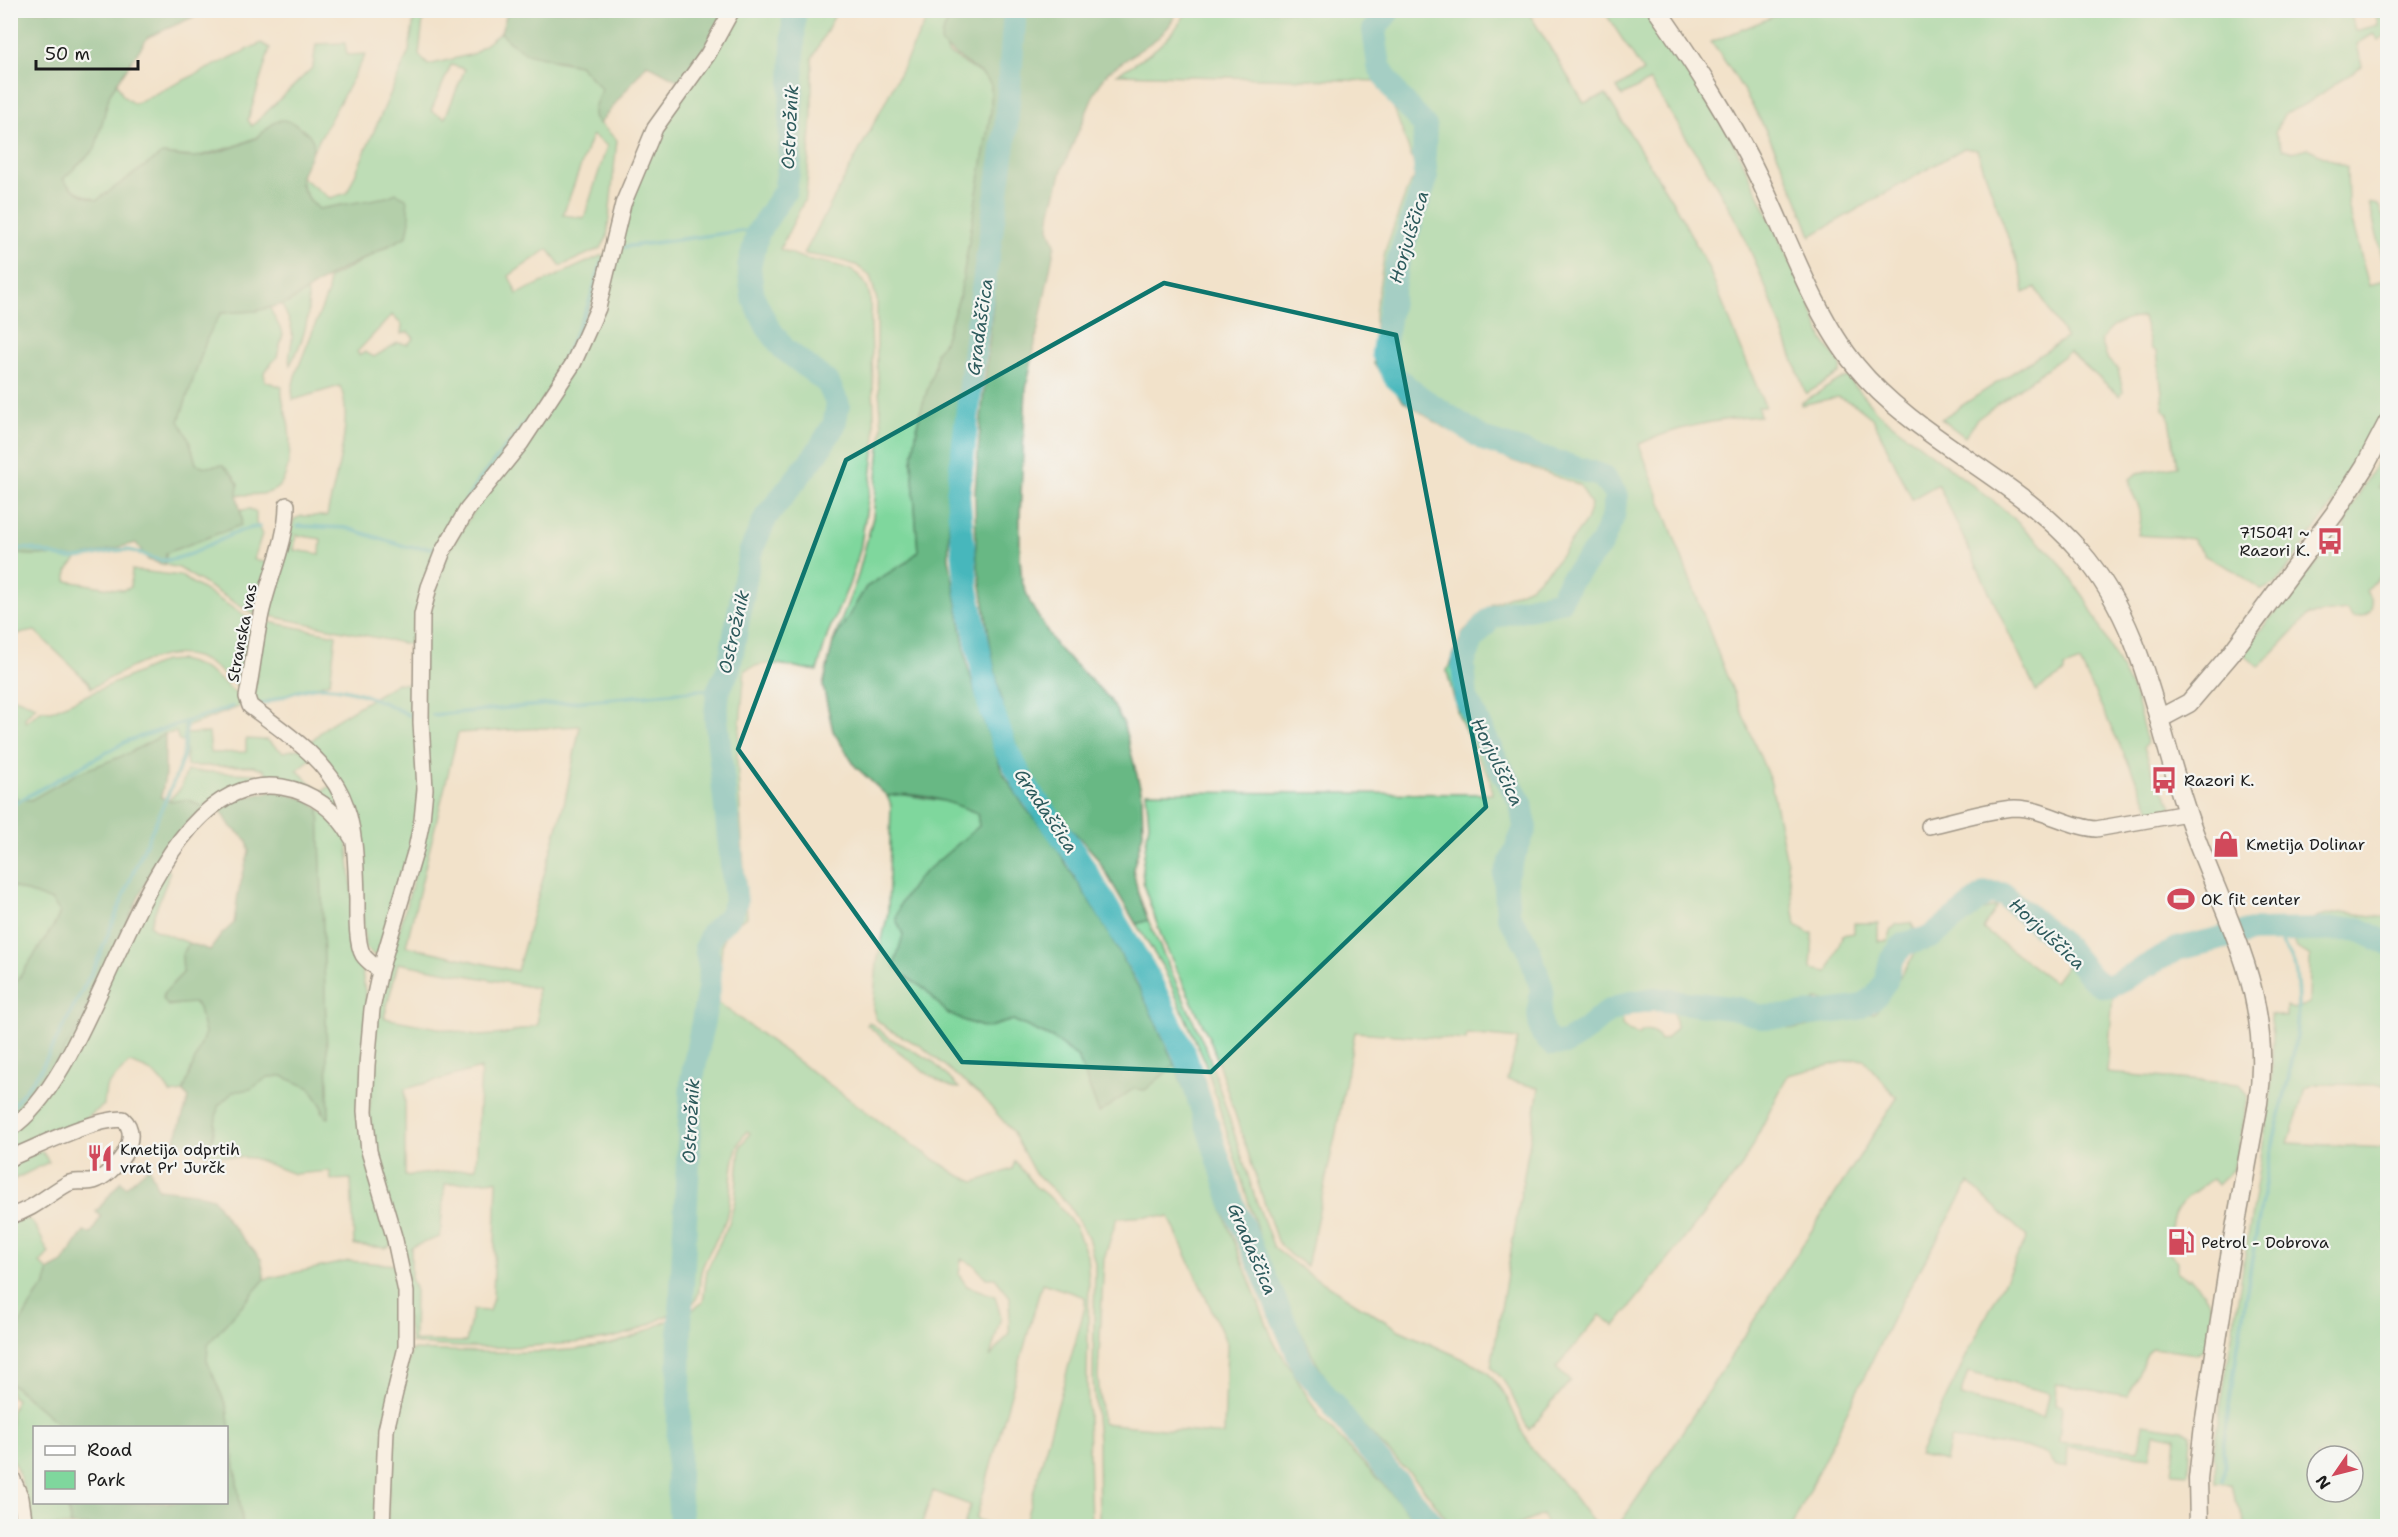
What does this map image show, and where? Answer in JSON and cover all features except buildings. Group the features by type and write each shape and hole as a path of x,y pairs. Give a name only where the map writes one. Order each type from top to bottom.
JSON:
{"street":[{"path":"382,1527 386,1430 406,1347 406,1292 395,1240 369,1151 365,1111 372,1009 380,971 416,849 422,820 425,789 420,651 422,615 429,587 443,551 467,510 521,443 573,364 598,308 623,204 655,128 708,54 732,10"},
{"path":"1657,10 1697,66 1730,120 1817,302 1834,334 1855,365 1901,410 2035,507 2079,549 2096,572 2128,625 2147,676 2187,813 2240,952 2256,1004 2261,1039 2262,1078 2230,1256 2204,1425 2198,1479 2199,1527"},
{"path":"2159,719 2189,703 2230,655 2335,513 2365,466 2388,423"},
{"name":"Stranska vas","path":"287,506 282,542 260,618 247,697 250,706 305,748 329,776 348,813 352,838 357,924 363,954 380,971"},
{"path":"10,1129 32,1110 57,1074 87,1023 104,981 166,859 195,824 214,806 234,792 248,787 267,786 294,789 334,813 344,823 352,838"},
{"path":"1929,826 2016,808 2047,815 2082,828 2096,829 2187,813"},
{"path":"10,1158 51,1140 109,1120 123,1119 128,1123 131,1131 126,1152 119,1162 101,1177 93,1182 77,1180 68,1183 37,1206 10,1216"},
{"path":"10,1473 21,1498 25,1527"}],"highlighted area":[{"path":"1164,283 1396,335 1486,807 1211,1072 962,1062 738,749 846,460"}],"green space":[{"path":"1527,10 1584,103 1606,95 1676,207 1708,267 1765,407 1758,407 1760,416 1698,425 1639,444 1722,664 1771,783 1786,857 1796,925 1813,933 1811,969 1828,972 1843,935 1854,933 1854,923 1878,923 1878,941 1888,941 1890,931 1897,924 1911,923 1917,933 1905,938 1896,946 1887,959 1885,974 1859,1000 1845,1005 1818,999 1805,1007 1769,1013 1764,1022 1794,1029 1875,1013 1917,951 1930,949 1963,926 1978,912 1997,906 1983,929 2054,982 2070,960 2096,992 2113,995 2107,1073 2239,1084 2248,1097 2233,1169 2217,1185 2212,1179 2187,1198 2176,1211 2171,1226 2170,1254 2177,1261 2177,1272 2190,1278 2204,1294 2210,1306 2212,1322 2206,1345 2196,1354 2152,1348 2128,1396 2056,1384 2055,1405 2062,1406 2059,1442 2139,1450 2143,1424 2183,1430 2191,1435 2189,1474 2172,1473 2176,1437 2154,1433 2150,1457 2068,1447 2067,1466 2056,1466 2048,1455 2026,1447 1950,1439 1945,1461 1919,1455 2027,1237 1969,1183 1892,1319 1792,1526 1618,1526 1675,1443 1897,1098 1864,1060 1856,1059 1788,1075 1742,1166 1615,1326 1600,1315 1556,1368 1570,1381 1529,1430 1509,1390 1491,1367 1539,1088 1507,1080 1518,1039 1467,1034 1466,1040 1355,1032 1307,1266 1290,1255 1277,1241 1212,1044 1163,941 1144,887 1142,869 1149,823 1146,792 1492,794 1489,775 1478,759 1458,714 1447,671 1463,632 1492,604 1530,587 1555,563 1586,521 1591,505 1580,485 1510,460 1443,427 1402,400 1374,364 1375,312 1385,251 1408,187 1414,178 1415,167 1392,103 1377,81 1117,74 1166,40 1187,11","holes":["1636,1008 1673,1008 1676,1027 1666,1039 1660,1040 1655,1033 1648,1030 1642,1031 1639,1035 1629,1031 1622,1025 1623,1017","1968,1372 2049,1393 2043,1417 1960,1396"]},
{"path":"2350,10 2355,31 2378,25 2375,11 2387,11 2387,35 2378,40 2373,34 2357,44 2362,66 2306,104 2284,114 2275,133 2283,149 2293,152 2307,148 2347,167 2348,205 2369,286 2388,278 2387,409 2356,471 2277,583 2262,590 2233,570 2205,556 2192,539 2138,535 2140,515 2130,479 2137,473 2177,466 2168,414 2164,410 2157,352 2151,348 2143,317 2119,323 2109,330 2101,341 2108,360 2118,369 2123,391 2120,396 2069,352 1976,420 1965,437 1941,419 2066,338 2036,288 2024,293 2022,277 1977,150 1964,148 1811,236 1768,135 1727,64 1711,42 1787,11"},
{"path":"10,11 207,11 148,37 110,93 95,149 63,179 70,187 83,195 97,200 162,154 190,157 217,152 256,138 272,124 282,120 295,124 311,137 313,149 301,182 306,195 319,209 387,197 396,193 406,198 410,220 407,236 333,274 288,303 256,311 221,313 207,338 179,421 189,439 196,464 206,467 222,465 233,475 238,484 237,495 241,525 166,553 165,565 148,560 136,543 79,557 15,554 11,556"},
{"path":"415,11 424,11 419,55 428,65 473,54 501,32 509,42 555,61 579,65 602,89 594,118 617,140 607,238 601,248 561,266 548,249 509,276 517,294 602,255 606,258 599,289 554,387 461,514 417,646 265,615 294,519 302,516 327,516 342,450 345,415 340,386 293,400 292,389 328,292 328,279 407,236 387,197 319,209 307,195 301,177 330,198 347,193 409,51","holes":["451,65 465,69 445,118 431,111","592,135 607,146 584,218 563,215","392,315 402,325 401,334 408,332 414,338 408,344 397,343 374,357 365,352 359,355 357,352","296,535 321,539 320,554 294,550"]},
{"path":"511,11 727,11 686,81 675,79 647,64 599,124 594,111 602,89 579,65 526,53 509,42 501,32 506,16"},
{"path":"737,11 837,11 812,59 812,115 806,197 780,249 803,258 846,268 861,278 866,286 870,297 875,444 860,550 849,585 828,633 817,671 771,664 754,666 745,670 737,758 747,917 726,930 722,946 717,1002 905,1140 958,1175 975,1182 1012,1169 1015,1161 1035,1186 1057,1203 1076,1228 1087,1255 1089,1282 1087,1378 1091,1526 1024,1526 1085,1307 1085,1297 1042,1283 976,1519 994,1526 964,1526 970,1505 933,1491 921,1526 387,1526 392,1427 411,1350 537,1352 587,1348 627,1339 675,1317 684,1316 703,1302 707,1270 729,1223 735,1200 740,1147 750,1133 747,1131 736,1150 726,1218 703,1265 696,1299 688,1307 638,1330 598,1340 524,1347 486,1348 411,1343 369,1115 377,1009 418,863 424,626 447,554 603,305 633,194 642,170 666,122","holes":["580,726 565,800 517,971 406,946 458,733","398,963 537,988 538,1025 505,1034 481,1036 384,1018","481,1068 476,1168 405,1176 405,1089","497,1180 493,1298 489,1311 473,1310 466,1342 414,1341 415,1288 411,1278 411,1247 440,1237 445,1184","961,1259 974,1265 986,1278 995,1278 1010,1297 1009,1334 990,1357 1001,1317 995,1296 967,1286 959,1275"]},
{"path":"931,11 954,11 942,33 948,53 991,83 991,110 960,295 943,344 936,353 935,366 919,416 912,462 918,552 905,563 866,587 833,642 857,579 873,517 882,427 877,366 877,300 870,276 856,265 804,254"},
{"path":"954,11 1005,11 1000,63 1000,131 974,280 949,492 949,558 968,667 983,720 1002,771 1024,806 1051,839 1101,920 1142,993 1175,1065 1145,1090 1133,1089 1099,1113 1078,1057 1052,1038 1013,1020 986,1028 947,1013 925,989 894,966 903,935 896,919 900,904 918,878 979,826 977,813 945,801 921,796 887,796 855,766 833,731 823,686 833,642 866,587 905,563 918,552 912,462 919,416 935,366 936,352 943,344 960,295 991,110 989,81 941,43 942,33"},
{"path":"1024,11 1178,11 1159,37 1108,72 1096,90 1062,170 1049,228 1055,244 1026,389 1020,516 1022,581 1031,605 1057,647 1109,698 1123,722 1142,794 1143,833 1133,869 1138,893 1148,920 1136,924 1096,856 1065,822 1038,785 1018,750 1004,712 993,661 976,554 975,492 980,428"},
{"path":"1604,11 1646,11 1699,80 1720,114 1808,299 1823,340 1841,365 1840,373 1806,394 1746,241 1701,160 1650,81 1622,96 1617,88 1643,71"},
{"path":"261,43 270,48 248,120 252,126 313,67 316,44 345,43 347,55 366,54 313,151 313,141 280,120 257,137 235,146 195,157 162,154 97,200 74,190 63,179 95,149 110,93 117,83 123,96 134,104"},
{"path":"2369,203 2378,205 2387,226 2387,277"},
{"path":"307,290 308,309 305,329 290,365 292,331 281,303 288,303"},
{"path":"269,306 283,334 277,357 264,372 265,381 282,387 290,437 288,465 286,474 277,488 262,494 237,495 238,484 233,475 196,464 179,421 207,338 221,313 256,311"},
{"path":"1847,377 1878,413 2001,507 2056,558 2085,598 2136,699 2147,743 2144,747 2156,782 2159,783 2172,806 2168,811 2153,815 2080,662 2064,668 2064,673 2036,691 1938,484 1912,499 1873,419 1854,404 1838,397 1801,405"},
{"path":"2387,444 2387,466 2378,487 2387,491 2387,568 2366,591 2371,602 2370,610 2364,615 2353,618 2346,610 2309,615 2259,667 2242,653 2304,576 2333,548 2343,533 2350,510"},
{"path":"250,509 256,512 256,523 262,534 254,559 272,565 255,615 179,568 165,565 166,553 241,525 241,510"},
{"path":"15,554 79,557 67,571 67,581 122,590 130,588 132,570 181,576 251,619 256,626 245,693 209,663 196,657 182,655 155,658 91,688 88,682 35,631 11,635 10,556"},
{"path":"264,621 336,635 330,682 257,704 253,699"},
{"path":"179,660 206,670 221,680 242,700 239,707 184,728 184,734 209,733 211,753 246,752 246,739 267,740 283,752 302,748 312,758 297,770 320,792 332,785 344,811 275,783 264,770 254,766 187,766 185,743 179,741 176,732 165,734 125,755 79,773 31,800 18,799 11,793 10,696 36,706 24,719 26,722 42,710 51,711 164,661"},
{"path":"397,683 417,685 421,803 418,828 378,954 373,955 365,947 354,815 307,745 328,725"},
{"path":"165,734 165,777 161,797 168,801 189,800 206,808 181,830 153,867 73,1037 28,1106 11,1121 11,990 55,924 60,912 52,901 11,886 11,793 18,799 31,800 78,773 125,755"},
{"path":"187,771 255,774 261,778 263,783 244,784 231,788 206,808 168,801 180,789"},
{"path":"275,791 305,799 319,808 329,1118 325,1117 322,1106 310,1088 282,1076 268,1077 251,1089 233,1092 218,1106 207,1155 175,1139 189,1098 183,1092 205,1033 199,1008 195,1003 167,1005 163,999 164,993 183,973 182,955 189,943 210,950 234,923 238,894 249,851 247,840 231,827 219,808 229,800"},
{"path":"899,794 949,802 977,813 979,826 919,878 896,919 903,934 902,974 925,989 947,1013 965,1021 986,1028 1013,1020 1052,1038 1078,1057 1099,1113 1133,1089 1145,1090 1175,1065 1200,1133 1227,1223 1273,1340 1320,1417 1401,1504 1418,1526 1099,1526 1098,1441 1093,1379 1095,1263 1088,1237 1067,1203 1034,1172 1012,1131 982,1097 921,1046 889,1030 876,1019 873,1009 877,962 888,913 891,805 887,796","holes":["1169,1217 1227,1344 1224,1435 1102,1423 1098,1376 1104,1259 1117,1218"]},
{"path":"319,808 347,836 355,924 367,1005 362,1095 391,1245 386,1248 354,1245 351,1179 331,1180 330,1171 294,1174 253,1158 207,1155 218,1106 233,1092 251,1088 268,1077 282,1076 310,1088 322,1106 322,1112 329,1117"},
{"path":"166,866 170,873 150,925 155,930 189,943 182,955 183,973 173,983 163,999 168,1006 195,1002 199,1008 205,1033 183,1092 171,1094 153,1074 129,1063 106,1087 104,1105 77,1125 11,1154 11,1133"},
{"path":"11,886 53,901 60,912 55,924 11,990"},
{"path":"2343,912 2388,920 2387,1085 2316,1084 2306,1088 2288,1143 2387,1148 2387,1526 2246,1526 2234,1498 2231,1484 2216,1483 2214,1450 2271,1094 2273,1033 2270,1014 2286,1017 2286,1006 2293,1010 2309,1003 2310,957 2297,948 2293,939 2301,926 2319,917"},
{"path":"1148,920 1208,1053 1274,1248 1303,1270 1399,1330 1477,1365 1489,1374 1506,1396 1535,1453 1570,1491 1596,1526 1548,1526 1542,1515 1516,1526 1452,1526 1420,1484 1343,1405 1317,1364 1270,1271 1205,1062 1164,969 1136,924"},
{"path":"869,1022 891,1039 931,1060 959,1088 939,1081 926,1073 867,1025"},
{"path":"42,1151 49,1162 11,1181 11,1163"},
{"path":"149,1167 158,1189 194,1193 213,1198 228,1221 261,1259 265,1279 208,1344 207,1361 227,1408 243,1526 71,1526 67,1504 228,1504 228,1426 61,1426 11,1383 11,1339 37,1295 46,1285 48,1271 63,1263 84,1231 91,1234 101,1216 96,1212 121,1181 126,1187"},
{"path":"26,1218 36,1228 49,1253 40,1263 48,1271 46,1285 37,1295 11,1339 11,1223"},
{"path":"349,1261 396,1265 403,1317 378,1526 243,1526 227,1408 207,1361 208,1344 265,1279"},
{"path":"10,1383 61,1426 33,1426 33,1504 67,1504 71,1526 30,1526 26,1497 11,1455 11,1413 16,1399 11,1396"}],"waterway":[{"name":"Ostrožnik","path":"681,1309 692,1079 709,989 710,968 706,947 712,933 729,917 736,902 716,717 718,691 729,668 750,553 766,517 817,453 834,425 838,405 828,383 784,349 767,326 753,297 749,267 758,232 785,191 790,161 794,10"},
{"name":"Gradaščica","path":"1015,10 1006,129 977,331 958,495 967,590 989,702 1006,750 1027,788 1078,858 1148,977 1184,1053 1233,1204 1303,1366 1358,1437 1435,1526"},
{"name":"Horjulščica","path":"1389,10 1374,30 1379,66 1397,95 1425,126 1426,179 1396,268 1383,353 1395,377 1415,394 1485,440 1602,476 1616,495 1613,517 1601,544 1570,581 1560,601 1491,618 1473,639 1463,663 1466,698 1495,758 1521,803 1525,828 1505,876 1508,915 1527,945 1542,989 1539,1015 1542,1033 1553,1044 1566,1043 1585,1031 1607,1012 1630,1003 1654,999 1739,1009 1761,1017 1795,1016 1858,1008 1876,996 1886,981 1891,960 1904,944 1931,937 1987,893 2003,894 2068,949 2092,978 2101,985 2111,986 2177,949 2251,931 2358,929 2388,944"},
{"path":"624,247 741,231 758,232"},
{"path":"553,381 588,306 602,261"},
{"path":"465,502 479,480 526,422"},
{"path":"298,526 346,528 407,547 437,548 439,544"},
{"path":"10,552 17,549 32,549 62,557 76,558 126,550 154,559 168,560 192,553 237,532 259,527"},
{"path":"262,704 301,690 325,687 358,693 409,715"},
{"path":"433,715 703,690 718,691"},
{"path":"10,806 127,741 232,707"},
{"path":"12,1107 40,1071 96,964 175,779 183,757 186,724"},
{"path":"2223,1480 2225,1466 2223,1449 2238,1343 2268,1167 2290,1072 2297,1023 2298,999 2295,968 2288,951 2273,931"},
{"name":"Ostrožnik","path":"680,1318 678,1482 681,1526"}],"place":[{"name":"715041 ~ Razori K.","path":"2330,541"},
{"name":"Razori K.","path":"2164,780"},
{"name":"Kmetija Dolinar","path":"2226,844"},
{"name":"OK fit center","path":"2181,899"},
{"name":"Kmetija odprtih vrat Pr' Jurčk","path":"100,1158"},
{"name":"Petrol - Dobrova","path":"2181,1242"}]}
